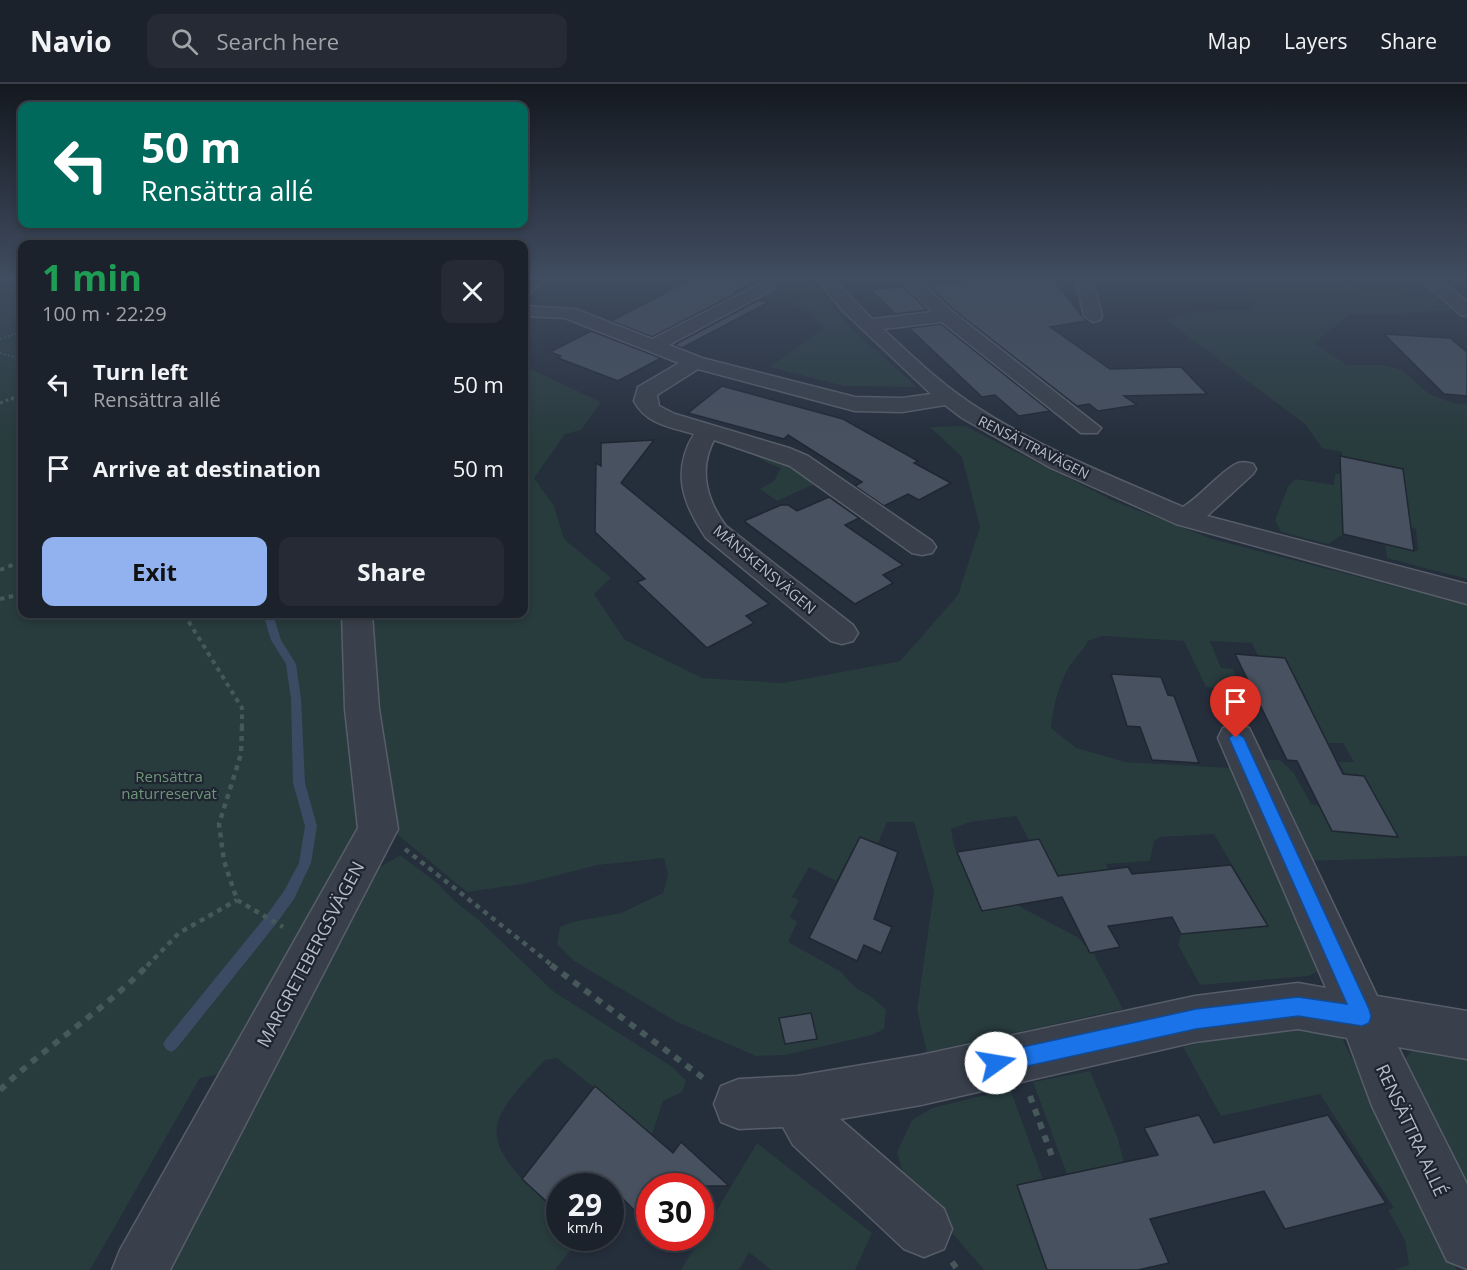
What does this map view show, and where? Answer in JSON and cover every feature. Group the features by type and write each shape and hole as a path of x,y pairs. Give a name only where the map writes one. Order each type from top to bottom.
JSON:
{"street":[{"path":"613,331 695,363 855,404 902,405 950,398"},
{"path":"651,347 681,331"},
{"name":"RENSÄTTRAVÄGEN","path":"875,331 928,383 1002,433 1060,463 1185,518 1467,594"},
{"path":"966,331 1089,428"},
{"path":"695,363 646,393 645,401 650,410 667,419 781,453 799,461 922,547"},
{"name":"MÅNSKENSVÄGEN","path":"707,431 695,449 694,492 700,512 716,532 842,633"},
{"path":"1185,518 1208,503 1244,469"},
{"path":"357,618 362,709 378,828"},
{"name":"RENSÄTTRA ALLÉ","path":"1236,738 1362,1016 1390,1088 1467,1241"},
{"name":"MARGRETEBERGSVÄGEN","path":"140,1270 378,828"},
{"path":"739,1104 797,1101 921,1080 1196,1019 1298,1006 1467,1035"},
{"path":"797,1101 811,1127 924,1229"}],"path":[{"path":"0,339 18,334"},
{"path":"0,353 18,358"},
{"path":"0,403 18,395"},
{"path":"10,398 18,402"},
{"path":"0,570 18,563"},
{"path":"0,599 18,595"},
{"path":"186,618 242,708 241,754 219,824 224,861 237,900 278,924"},
{"path":"378,828 549,964 739,1104"},
{"path":"0,1090 27,1064 125,989 179,933 237,900"},
{"path":"1016,1059 1053,1159"}],"green space":[{"name":"Rensättra naturreservat","path":"0,331 18,331 18,618 344,618 365,833 220,1074 200,1078 90,1270 0,1270"},
{"path":"820,331 855,331 917,387 844,386 770,367"},
{"path":"1181,331 1329,331 1314,343 1347,365 1383,365 1402,370 1429,394 1453,403 1467,404 1467,579 1387,558 1385,544 1418,551 1416,529 1343,512 1343,534 1328,544 1281,532 1275,520 1288,487 1295,479 1334,485 1335,474 1403,469 1342,456 1342,452 1322,448 1306,425"},
{"path":"528,368 601,402 581,430 565,434 534,478 554,506 564,539 611,578 594,594 625,640 702,678 783,683 900,661 958,595 980,527 962,457 930,427 965,426 1114,501 1212,539 1467,605 1467,856 1305,861 1258,759 1280,760 1294,773 1311,804 1320,806 1332,831 1398,837 1364,776 1345,774 1338,762 1354,762 1343,743 1325,743 1294,702 1309,703 1285,658 1258,656 1252,643 1210,641 1221,668 1233,669 1241,690 1206,687 1184,641 1102,636 1088,641 1067,671 1057,695 1051,728 1076,748 1126,762 1231,768 1319,971 1308,976 1200,985 1178,945 1181,934 1268,926 1214,834 1161,837 1154,841 1150,861 1106,864 1108,869 1065,889 1039,839 1029,840 1016,816 970,822 951,829 954,846 982,911 1017,905 1077,937 1095,956 1123,1009 927,1052 917,1010 934,891 914,822 887,822 878,843 860,837 836,881 809,867 792,897 799,900 790,917 797,922 788,942 840,971 856,988 873,998 886,1010 884,1029 872,1035 785,1055 756,1056 677,1022 574,961 557,944 560,927 572,922 621,913 663,893 668,875 664,858 598,865 523,884 467,892 386,825 368,710 362,618 528,618"},
{"path":"744,450 789,464 817,483 777,501 760,489 774,481 781,468"},
{"path":"400,855 437,883 458,904 479,920 554,992 671,1066 686,1081 682,1092 663,1101 652,1134 557,1058 545,1060 510,1100 499,1118 497,1139 509,1163 546,1202 546,1251 570,1251 555,1270 153,1270 374,871"},
{"path":"1276,1029 1305,1029 1341,1036 1457,1270 1394,1270 1409,1265 1405,1240 1388,1210 1394,1208 1320,1094 1221,1116 1183,1047 1241,1033"},
{"path":"1415,1047 1467,1053 1467,1192 1404,1071 1405,1059"},
{"path":"1090,1071 1117,1136 1124,1162 1067,1174 1033,1082"},
{"path":"1010,1089 1043,1179 1017,1185 1047,1270 984,1270 904,1177 897,1152 912,1120 932,1108"},
{"path":"757,1143 872,1233 855,1270 771,1270 749,1252 739,1270 681,1270 692,1251 714,1251 714,1215"}],"building":[{"path":"592,331 661,358 618,381 558,358 561,356 550,352"},
{"path":"638,331 663,331 652,337"},
{"path":"700,331 713,331 682,348 674,345"},
{"path":"913,331 950,331 1050,411 1019,416 995,395 982,397"},
{"path":"981,331 1056,331 1110,369 1181,367 1207,394 1124,396 1137,405 1098,411 1089,404 1077,406"},
{"path":"1384,334 1450,338 1467,352 1467,396 1444,394"},
{"path":"722,386 843,419 918,461 914,463 951,483 919,500 908,494 884,506 855,486 862,482 788,435 784,439 688,413"},
{"path":"654,440 621,483 769,604 746,616 754,623 707,648 637,582 645,579 595,532 596,463 601,466 601,443"},
{"path":"1340,456 1403,469 1414,551 1343,534"},
{"path":"829,497 859,518 845,525 903,565 883,575 893,583 855,604 744,521 781,505 788,505 797,511"},
{"path":"1235,654 1285,658 1343,774 1364,776 1398,837 1332,831 1297,761 1287,760"},
{"path":"1111,674 1161,677 1168,695 1174,696 1199,763 1152,760 1140,727 1127,726"},
{"path":"860,837 898,852 874,919 892,927 881,953 864,945 857,961 809,938"},
{"path":"1039,839 1058,876 1128,867 1132,874 1231,865 1268,926 1181,934 1172,917 1108,926 1120,947 1090,953 1062,897 982,911 957,852"},
{"path":"811,1013 817,1039 785,1044 779,1018"},
{"path":"595,1086 673,1153 681,1142 729,1186 714,1186 714,1173 636,1173 636,1212 624,1200 624,1173 546,1173 546,1201 522,1179"},
{"path":"1199,1115 1214,1143 1328,1115 1386,1203 1285,1229 1264,1191 1150,1219 1169,1263 1138,1270 1047,1270 1017,1185 1158,1155 1144,1128"}],"waterway":[{"path":"171,1044 271,920 289,895 305,863 311,826 299,783 296,699 291,664 276,640 269,618"}],"route":[{"path":"996,1063 1196,1019 1298,1006 1362,1016 1236,738"}]}
